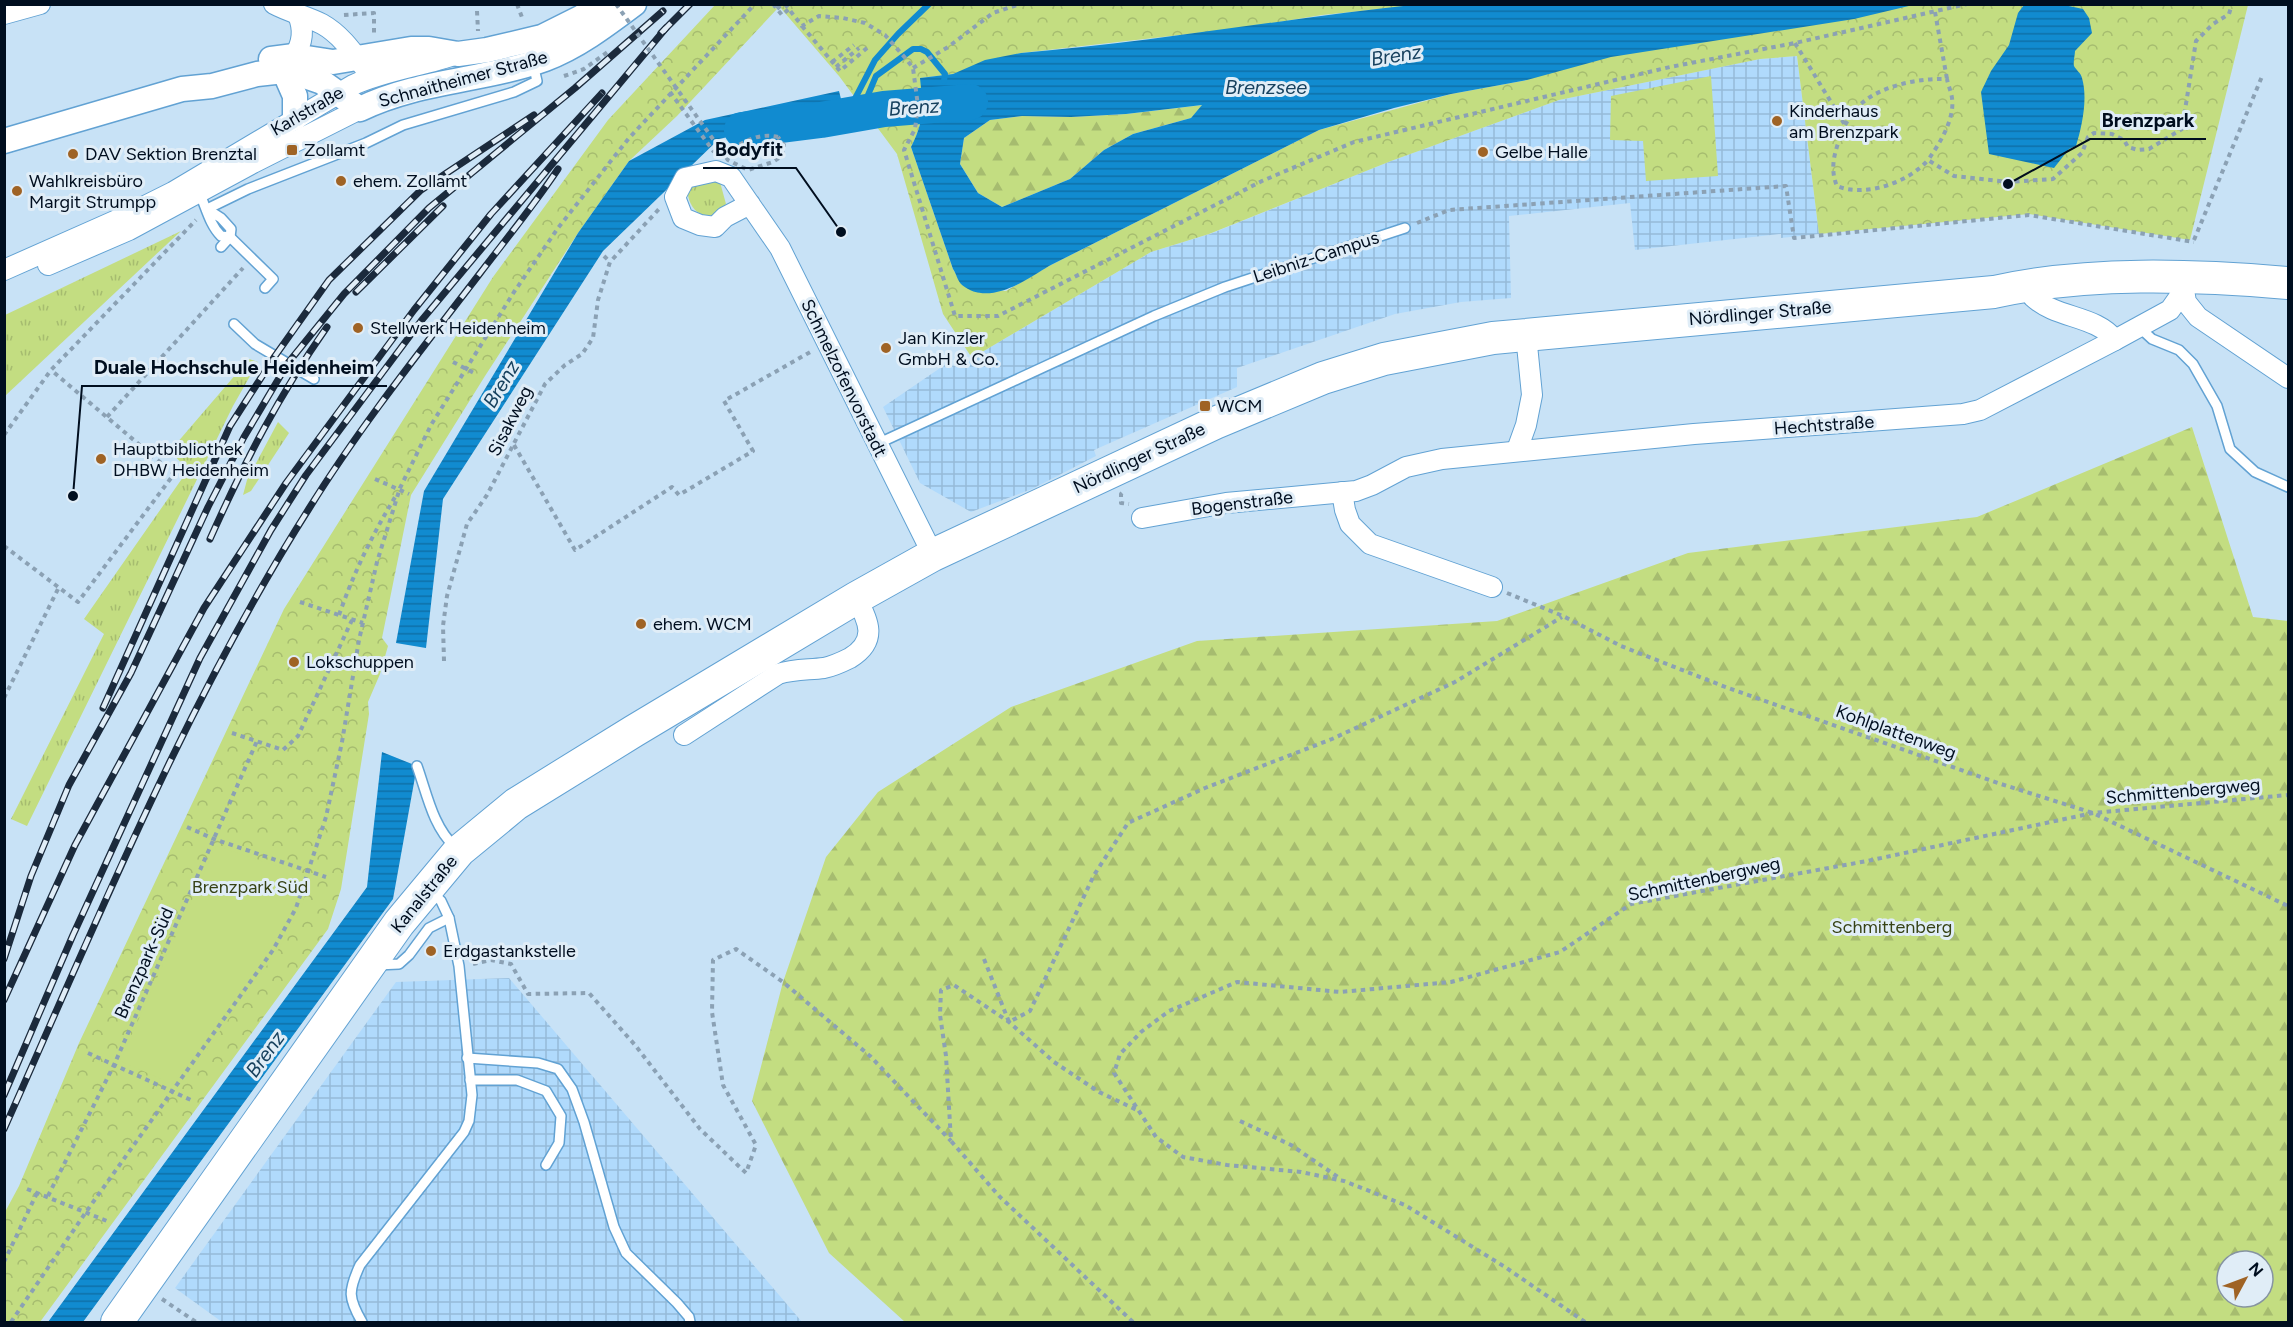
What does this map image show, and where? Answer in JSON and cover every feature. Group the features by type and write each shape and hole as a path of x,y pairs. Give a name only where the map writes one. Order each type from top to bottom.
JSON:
{"main road":[{"name":"Nördlinger Straße","path":"933,555 1215,423 1323,378 1384,359 1451,345 1526,335 1994,292 2034,284 2097,278 2186,277 2289,283"},
{"name":"Nördlinger Straße","path":"1994,292 2033,297 2072,293 2184,290 2289,298"},
{"name":"Kanalstraße","path":"117,1323 369,965 427,888 459,851 489,825 543,786 856,598 933,555"}],"street":[{"path":"4,14 40,4"},
{"name":"Schnaitheimer Straße","path":"4,141 182,89 212,86 289,64 333,62 365,67 411,48 458,54 487,50 531,52 559,29 600,4"},
{"name":"Schnaitheimer Straße","path":"289,64 339,92 360,109 390,95 531,52 577,43 634,4"},
{"path":"286,8 301,22 298,50 289,64 295,96 295,118"},
{"path":"286,8 332,30 390,95"},
{"name":"Karlstraße","path":"4,270 117,220 200,194 295,118 339,92 365,67"},
{"name":"Karlstraße","path":"4,283 129,230 360,109"},
{"name":"Schmelzofenvorstadt","path":"715,153 780,248 933,555"},
{"path":"731,177 716,171 685,178 675,196 682,218 700,225 715,227 725,217 750,204"},
{"path":"2184,290 2186,302 2198,317 2289,378"},
{"name":"Hechtstraße","path":"1517,450 1962,414 1980,410 2170,310 2184,290"},
{"path":"2033,297 2051,310 2098,326 2115,340"},
{"path":"1517,450 1526,424 1532,395 1526,335"},
{"name":"Bogenstraße","path":"1141,512 1342,492 1364,488 1406,467 1423,462 1517,450"},
{"path":"1342,492 1350,524 1370,544 1492,587"},
{"path":"684,735 778,674 792,670 826,668 838,664 863,648 868,639 869,626 856,598"}],"lane":[{"path":"265,288 273,279 231,237 221,236 212,226 200,194 248,189 366,143 403,125 513,92 537,81 531,52"},
{"name":"Leibniz-Campus","path":"877,444 1154,316 1225,287 1405,228"},
{"path":"221,247 231,237"},
{"path":"234,324 255,344 314,379"},
{"path":"2139,327 2152,339 2179,350 2193,364 2217,406 2230,449 2255,472 2289,488"},
{"path":"417,766 438,825 445,838 459,851"},
{"path":"362,1323 351,1303 351,1285 360,1264 464,1132 469,1122 472,1095 459,966 449,918 441,901 427,888"},
{"path":"369,965 399,964 409,955 429,928 449,918"},
{"path":"467,1058 538,1063 558,1070 572,1089 584,1122 614,1227 626,1253 676,1303 688,1317 690,1323"},
{"path":"470,1080 516,1080 546,1091 561,1116 559,1143 546,1165"}],"path":[{"path":"616,4 728,160 748,170 773,162 782,156 784,145 778,137 768,134 758,135 715,153 670,92"},
{"path":"339,615 351,581 373,533 400,488 431,425 465,368 558,228 670,92 755,4"},
{"path":"773,4 782,15 789,9"},
{"path":"777,9 783,4 789,9 840,71 867,48"},
{"path":"913,68 936,56 993,14 1020,4"},
{"path":"1030,4 1084,4"},
{"path":"802,26 819,16 865,23 885,35 908,60 913,68 918,106 915,129 904,150 955,316 998,316 1262,181 1354,141 1670,67 1795,43 1967,4"},
{"path":"1928,160 1954,176 2008,182 2053,179 2082,153 2088,137 2094,133 2112,134 2124,140 2128,147 2138,150 2149,149 2182,129 2196,41 2213,24 2229,14 2232,4"},
{"path":"477,11 479,25"},
{"path":"1935,12 1947,79 1953,99 1946,130 1928,160 1910,176 1864,190 1844,189 1837,186 1832,176 1834,156 1845,126 1861,103 1874,95 1917,80 1947,79"},
{"path":"340,15 374,14 374,35"},
{"path":"1795,43 1845,126"},
{"path":"832,62 854,45"},
{"path":"836,67 859,48"},
{"path":"1405,228 1449,210 1786,186 1794,238 2029,215 2194,241 2263,74"},
{"path":"4,435 51,370 200,194"},
{"name":"Sisakweg","path":"444,661 442,626 447,596 467,524 487,495 544,384 565,365 582,354 592,338 598,300 609,262 657,210 675,196"},
{"path":"604,256 609,262"},
{"path":"107,417 252,258"},
{"path":"513,444 575,550 672,487 679,495 753,452 722,398 827,342"},
{"path":"453,362 477,374"},
{"path":"5,546 78,602 174,474 51,370"},
{"path":"375,479 400,488 409,494"},
{"path":"11,1323 86,1212 273,950 296,909 326,817 363,623 377,562 400,488"},
{"path":"1129,489 1121,495 1121,503 1141,512"},
{"path":"4,698 59,587"},
{"name":"Kohlplattenweg","path":"1492,587 1563,616 1621,646 1728,688 2001,784 2093,813 2289,906"},
{"path":"300,602 363,623"},
{"path":"1009,1022 1030,1011 1094,875 1128,823 1205,788 1332,739 1455,682 1563,616"},
{"path":"232,733 283,750 298,736 352,620"},
{"name":"Brenzpark-Süd","path":"48,1196 114,1065 257,741"},
{"name":"Schmittenbergweg","path":"1585,1323 1505,1267 1405,1205 1344,1181 1302,1172 1227,1165 1183,1157 1156,1137 1114,1074 1120,1054 1141,1032 1169,1011 1238,982 1341,992 1451,982 1560,952 1631,904 1867,861 2093,813 2289,795"},
{"path":"187,827 214,839 326,877"},
{"path":"474,964 491,960 511,964 528,994 589,993 634,1045 700,1129 746,1173 756,1145 723,1085 712,1012 713,960 736,949 783,982 870,1056 951,1141 999,1196 1133,1323"},
{"path":"984,959 1009,1022"},
{"path":"951,1141 946,1056 940,1015 941,990 954,985 1009,1022 1054,1062 1098,1092 1138,1110"},
{"path":"88,1053 191,1100"},
{"path":"1240,1121 1291,1145 1344,1181"},
{"path":"27,1189 107,1221"},
{"path":"4,1262 37,1193"},
{"path":"143,1285 196,1323"}],"shaded area":[{"path":"1797,56 1819,234 1781,238 1781,234 1635,250 1630,203 1509,216 1511,298 1461,302 1395,314 1237,368 1237,387 1094,450 1096,456 1032,489 971,512 920,483 883,407 946,364 964,368 972,358 1151,252 1210,234 1391,161 1559,100 1760,59"},
{"path":"509,978 802,1322 222,1322 175,1288 396,982"}],"green space":[{"name":"Brenzpark Süd","path":"715,5 770,5 777,9 677,116 629,161 578,233 411,495 382,638 388,646 380,674 368,702 369,714 341,889 328,929 40,1322 5,1322 5,1212 19,1186 79,1043 284,609 493,277 608,120"},
{"path":"778,5 1421,5 1322,15 1242,28 1021,53 953,74 921,78 922,113 919,129 911,147 953,269 962,285 1006,291 1049,266 1319,130 1451,94 1527,80 1487,5 2248,5 2190,240 2029,214 1819,234 1797,56 1760,59 1559,100 1391,161 1209,234 1151,252 972,358 943,314 897,154 839,76"},
{"path":"1711,76 1718,176 1646,181 1643,141 1610,140 1611,96"},
{"path":"1203,105 1191,118 1133,134 1104,150 1070,179 1002,207 978,193 960,164 964,138 990,120 1022,116 1071,117 1126,114"},
{"path":"700,182 720,182 726,204 710,219 696,211 689,200 687,189"},
{"path":"181,231 5,396 5,315"},
{"path":"249,359 258,362 233,406 27,826 11,819 104,634 84,619 188,470 170,451"},
{"path":"278,422 289,433 251,491 243,495 247,480"},
{"name":"Schmittenberg","path":"2192,427 2253,617 2288,621 2288,1322 905,1322 829,1253 752,1101 783,982 826,857 878,792 1011,707 1197,641 1497,621 1688,553 1977,517"},
{"path":"216,846 311,877 300,911 278,950 180,1087 120,1061"}],"water":[{"name":"Brenzsee","path":"1421,4 1913,5 1854,19 1611,57 1527,80 1451,94 1394,108 1319,130 1007,289 984,293 973,291 959,282 911,147 921,121 920,78 953,74 985,60 1021,53 1121,43","holes":["1202,105 1191,118 1133,134 1104,150 1070,179 1002,207 978,193 960,164 964,138 990,120 1022,116 1071,117 1126,114"]},
{"path":"2024,5 2064,5 2083,9 2089,18 2092,33 2075,51 2074,66 2084,86 2084,112 2076,146 2069,149 2054,168 1989,154 1981,92 1991,71 2009,45 2018,13"},
{"path":"839,91 844,111 719,139 603,251 443,499 426,648 396,643 424,491 578,233 629,161 705,120"},
{"path":"382,752 417,766 393,899 83,1322 48,1322 367,887"}],"waterway":[{"path":"846,116 875,60 929,4"},
{"path":"860,114 876,76 913,49 927,52 945,74 944,81"},
{"name":"Brenz","path":"742,130 884,109 970,102"}],"railway":[{"path":"661,33 690,4"},
{"path":"4,959 31,876 69,785 131,673 208,507 244,437 288,363 344,294 429,208 575,88 663,11"},
{"path":"4,1095 73,935 200,658 271,530 306,475 421,321 666,28"},
{"path":"4,1000 75,845 204,608 286,483 414,310 491,214 602,93"},
{"path":"103,708 230,426 275,356 329,280 421,190 534,115"},
{"path":"4,1129 109,891 183,734 265,581 310,507 371,417 558,169"},
{"path":"356,292 443,206"},
{"path":"210,539 263,430 293,378 327,327"}],"place":[{"name":"Kinderhaus am Brenzpark","path":"1777,121"},
{"name":"Zollamt","path":"292,150"},
{"name":"Gelbe Halle","path":"1483,152"},
{"name":"DAV Sektion Brenztal","path":"73,154"},
{"name":"ehem. Zollamt","path":"341,181"},
{"name":"Brenzpark","path":"2008,184"},
{"name":"Wahlkreisbüro Margit Strumpp","path":"17,191"},
{"name":"Bodyfit","path":"841,232"},
{"name":"Stellwerk Heidenheim","path":"358,328"},
{"name":"Jan Kinzler GmbH & Co.","path":"886,348"},
{"name":"WCM","path":"1205,406"},
{"name":"Hauptbibliothek DHBW Heidenheim","path":"101,459"},
{"name":"Duale Hochschule Heidenheim","path":"73,496"},
{"name":"ehem. WCM","path":"641,624"},
{"name":"Lokschuppen","path":"294,662"},
{"name":"Erdgastankstelle","path":"431,951"}]}
